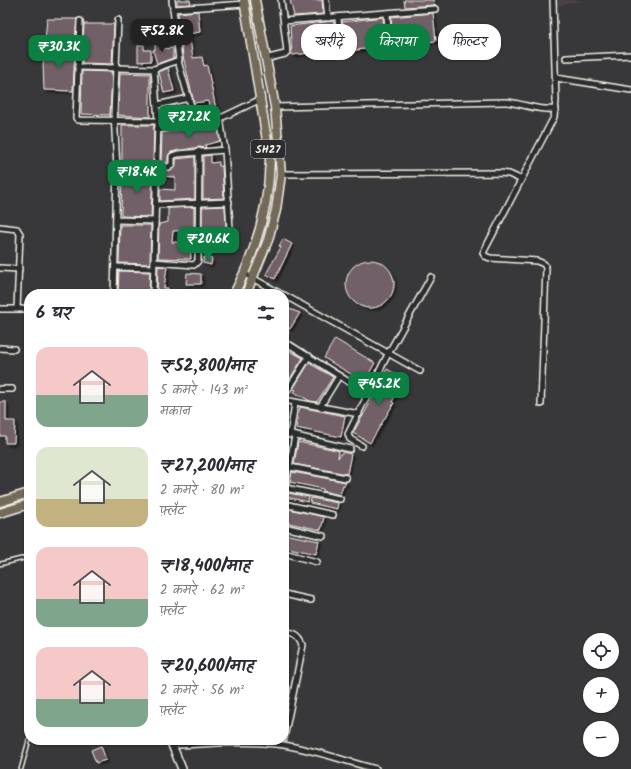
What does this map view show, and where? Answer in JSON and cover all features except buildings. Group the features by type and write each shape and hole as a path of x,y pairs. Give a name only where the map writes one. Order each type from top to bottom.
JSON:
{"main road":[{"name":"SH27","path":"248,289 272,225 282,174 275,107 255,0"},
{"name":"SH27","path":"237,289 245,274 266,207 270,180 270,159 244,2"},
{"path":"0,502 24,495"},
{"path":"0,513 24,506"}],"street":[{"path":"172,0 179,56 178,61 196,123"},
{"path":"265,59 286,54 281,0"},
{"path":"326,0 328,18"},
{"path":"541,404 546,268 544,264 538,261 490,258 485,256 483,253 520,179 554,117 556,109 556,78 553,0"},
{"path":"173,9 244,2"},
{"path":"284,21 338,18 436,9"},
{"path":"387,13 388,24"},
{"path":"338,18 338,24"},
{"path":"114,289 117,168 115,119 118,20"},
{"path":"80,21 76,118 78,120 115,119 158,121"},
{"path":"45,44 78,45"},
{"path":"566,58 631,55"},
{"path":"78,67 154,69 178,61"},
{"path":"153,289 158,121 154,69"},
{"path":"556,78 631,90"},
{"path":"157,105 189,98"},
{"path":"157,130 220,118 261,99"},
{"path":"275,107 507,102 519,103 542,110 556,109"},
{"path":"198,234 229,232 229,202 225,150 220,118"},
{"path":"117,168 156,168 172,165 172,156 199,151 225,150"},
{"path":"115,267 197,264 199,151"},
{"path":"282,174 499,173 509,174 520,179"},
{"path":"156,205 229,202"},
{"path":"116,220 156,220"},
{"path":"0,227 17,229 20,234 17,309"},
{"path":"0,268 19,269"},
{"path":"245,274 272,289"},
{"path":"362,446 350,439 348,436 388,354 431,277"},
{"path":"289,298 420,371"},
{"path":"0,309 24,309"},
{"path":"289,346 309,356 368,394"},
{"path":"0,348 14,348"},
{"path":"289,388 309,356"},
{"path":"320,406 339,376"},
{"path":"0,389 12,389"},
{"path":"289,401 359,414"},
{"path":"289,471 295,403"},
{"path":"289,434 350,449"},
{"path":"290,466 346,478"},
{"path":"289,492 340,499"},
{"path":"289,505 333,515"},
{"path":"289,528 323,536"},
{"path":"289,554 317,562"},
{"path":"289,595 312,600"},
{"path":"289,634 300,638 303,645 289,712"},
{"path":"289,743 376,769"},
{"path":"172,745 182,769"}],"lane":[{"path":"0,564 24,558"},
{"path":"21,769 28,745"}],"shaded area":[{"path":"556,0 584,0 556,6"}]}
